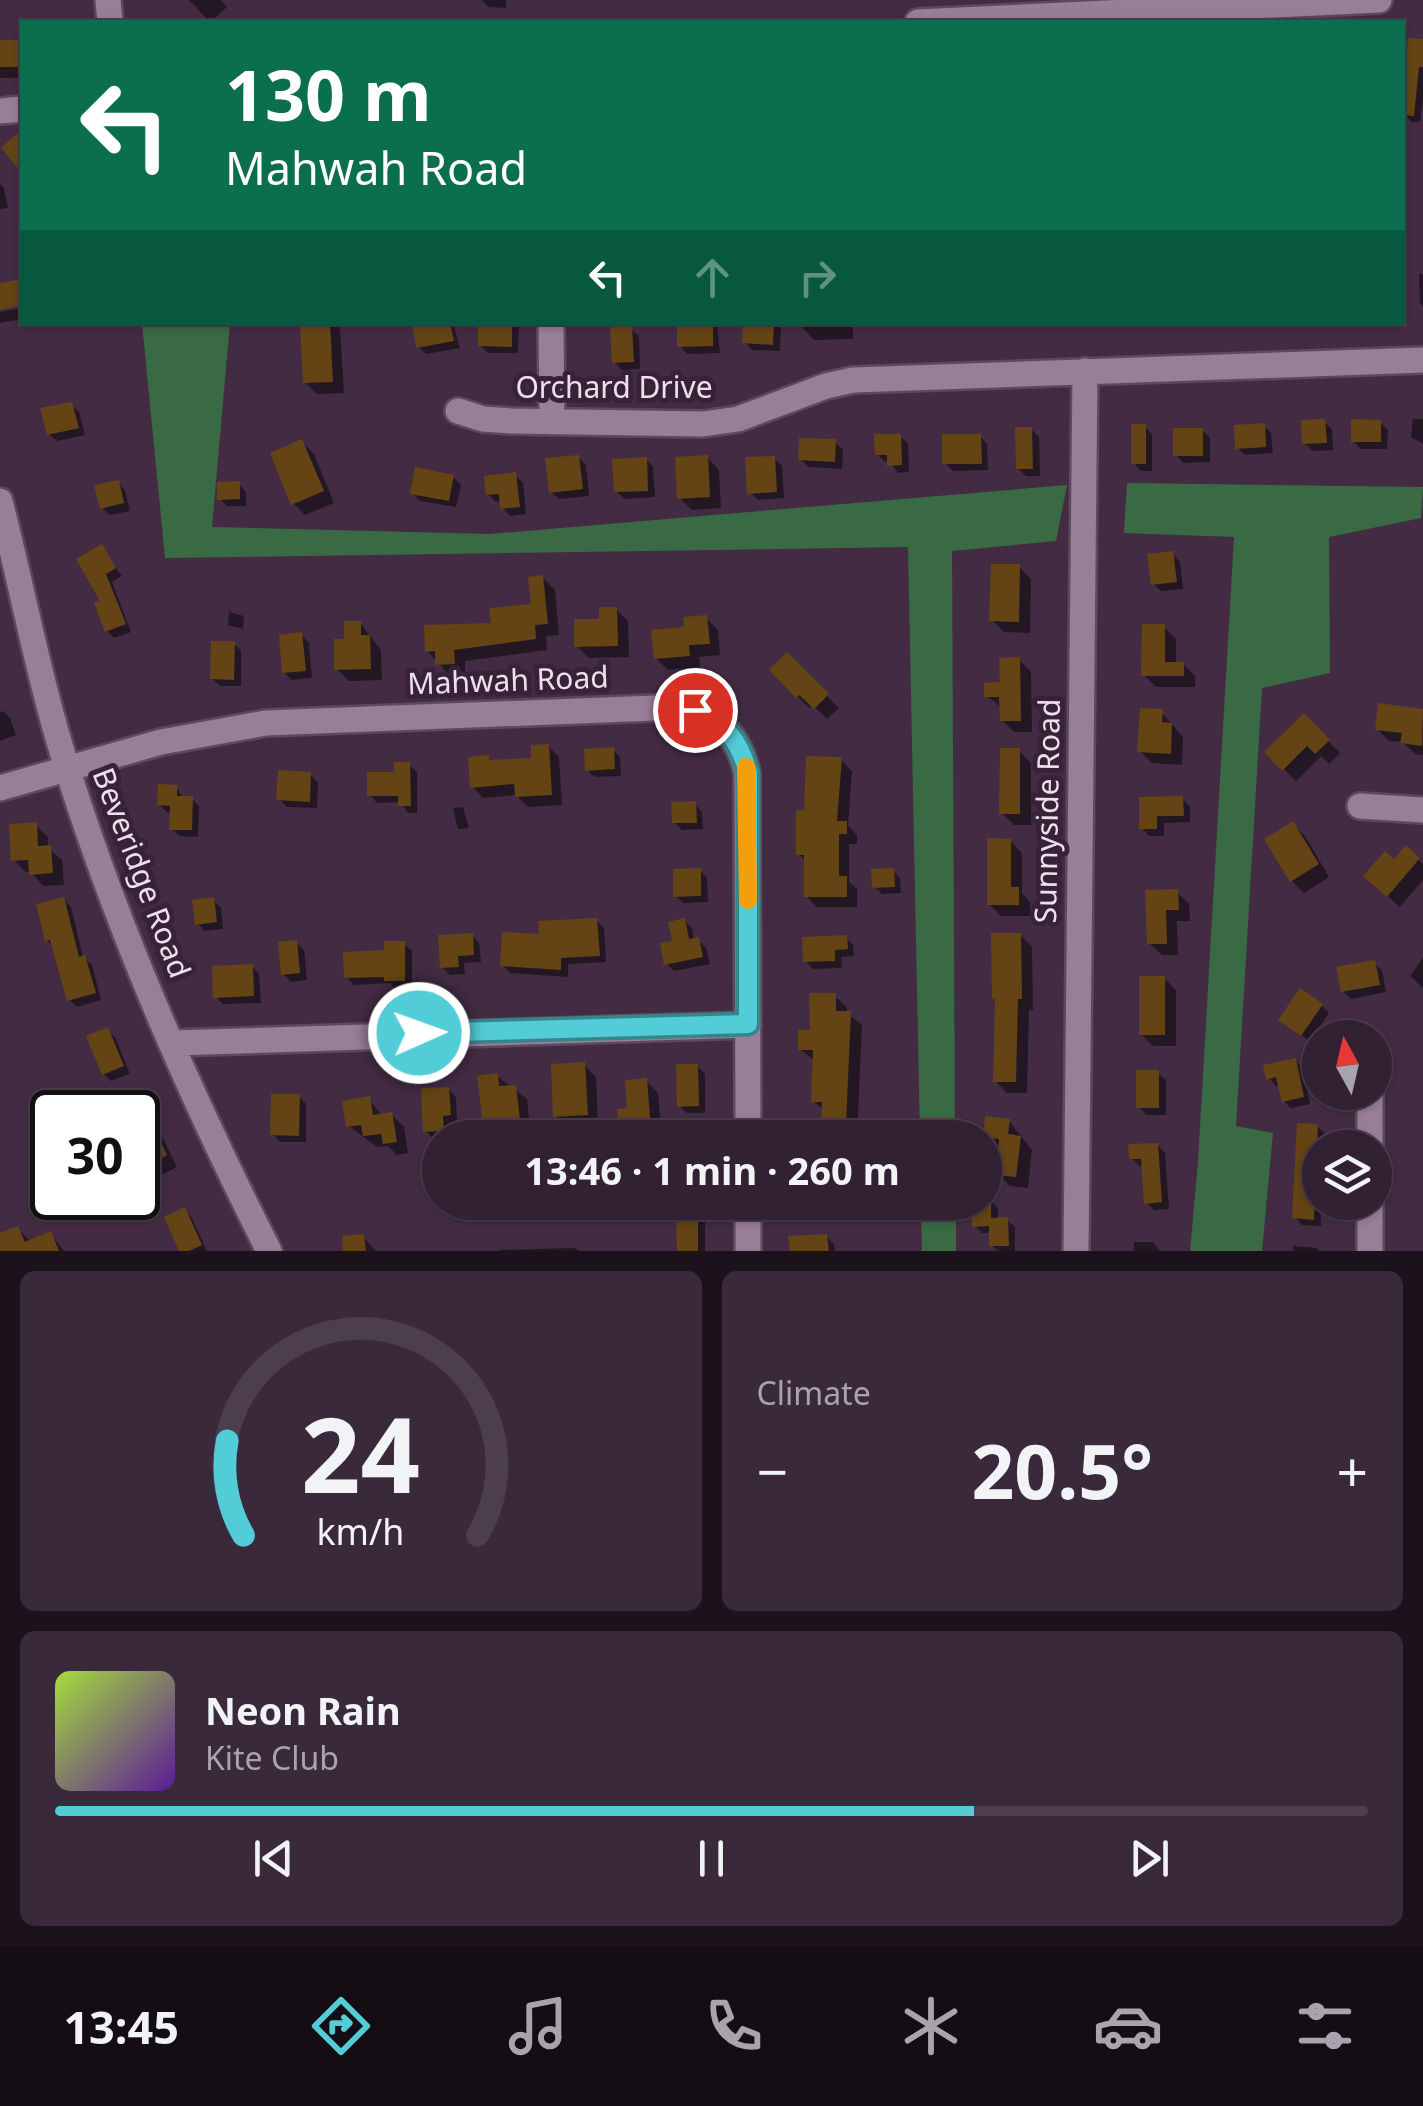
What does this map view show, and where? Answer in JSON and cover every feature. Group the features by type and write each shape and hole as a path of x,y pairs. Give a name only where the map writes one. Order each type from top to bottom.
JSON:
{"street":[{"path":"960,20 1379,0"},
{"path":"551,325 552,422"},
{"name":"Orchard Drive","path":"458,412 484,418 552,422 703,424 738,418 853,380 1423,360"},
{"name":"Sunnyside Road","path":"1076,1251 1084,371"},
{"name":"Beveridge Road","path":"0,501 67,769 103,876 214,1140 269,1251"},
{"name":"Mahwah Road","path":"0,788 161,742 266,723 680,707 712,717 737,742 748,773 748,1120"},
{"path":"1360,806 1423,810"},
{"path":"173,1043 748,1024"},
{"path":"748,1220 748,1251"},
{"path":"1370,1220 1370,1251"}],"green space":[{"path":"142,325 230,325 212,527 489,534 1067,485 1056,541 952,551 955,1120 920,1120 908,547 165,558"},
{"path":"1127,483 1423,487 1421,518 1329,537 1330,673 1262,688 1236,1126 1273,1133 1262,1251 1190,1251 1234,537 1124,533"},
{"path":"921,1220 956,1220 956,1251 922,1251"}],"building":[{"path":"1408,38 1423,39 1423,67 1419,67 1414,116 1405,115"},
{"path":"0,40 20,40 20,67 0,67"},
{"path":"20,131 20,171 1,148"},
{"path":"20,279 20,305 0,310 0,283"},
{"path":"300,325 330,325 333,382 303,383"},
{"path":"412,325 451,325 454,341 416,348"},
{"path":"478,325 512,325 512,347 478,346"},
{"path":"677,325 713,325 713,346 677,347"},
{"path":"743,325 774,325 773,345 742,343"},
{"path":"632,326 634,362 612,363 610,327"},
{"path":"72,402 79,428 47,435 40,408"},
{"path":"1325,419 1327,443 1302,444 1301,420"},
{"path":"1351,419 1381,420 1381,442 1351,442"},
{"path":"1265,423 1266,447 1235,449 1234,425"},
{"path":"1131,424 1146,424 1146,464 1131,464"},
{"path":"1015,427 1032,427 1033,469 1016,469"},
{"path":"1173,428 1203,428 1203,456 1173,456"},
{"path":"874,434 901,434 902,465 887,466 887,455 875,455"},
{"path":"942,434 981,434 982,464 942,464"},
{"path":"799,438 836,439 835,462 798,460"},
{"path":"302,439 324,491 291,505 270,453"},
{"path":"579,455 583,489 549,493 545,458"},
{"path":"708,455 710,497 677,499 675,457"},
{"path":"775,456 777,492 747,494 745,457"},
{"path":"647,457 648,491 614,492 612,459"},
{"path":"415,467 454,475 449,501 410,494"},
{"path":"516,472 520,507 500,509 499,494 486,495 484,476"},
{"path":"119,480 124,503 100,509 94,485"},
{"path":"240,481 240,499 217,500 217,482"},
{"path":"102,544 116,568 106,574 126,624 105,632 94,603 100,601 76,559"},
{"path":"1173,551 1177,582 1151,585 1147,554"},
{"path":"991,564 1020,564 1019,622 989,621"},
{"path":"543,575 548,624 535,625 536,639 454,650 455,664 435,665 435,651 425,652 424,625 491,623 489,608 531,604 528,577"},
{"path":"599,607 617,607 618,646 574,647 574,619 599,619"},
{"path":"707,615 710,644 689,645 690,656 654,659 651,630 684,627 683,617"},
{"path":"344,621 361,621 361,635 370,635 371,669 334,670 334,639 344,639"},
{"path":"1142,624 1165,624 1165,662 1184,662 1184,676 1141,676"},
{"path":"302,632 306,671 282,673 279,635"},
{"path":"211,641 235,641 234,680 210,679"},
{"path":"787,652 829,694 814,709 799,695 796,698 769,670"},
{"path":"1020,657 1021,721 1000,721 999,697 984,697 984,683 1000,682 999,658"},
{"path":"1378,703 1423,709 1422,746 1400,743 1402,733 1375,730"},
{"path":"1140,708 1163,709 1162,722 1172,723 1171,754 1137,752"},
{"path":"1304,713 1330,740 1315,754 1307,746 1282,771 1264,752"},
{"path":"549,744 552,795 515,797 514,784 470,788 468,757 531,758 531,745"},
{"path":"614,747 615,769 585,771 584,749"},
{"path":"1000,748 1020,748 1020,814 999,814"},
{"path":"806,756 842,757 837,821 847,821 847,834 839,834 839,876 847,876 847,897 804,897 804,855 796,855 796,810 804,810"},
{"path":"394,762 410,762 411,806 398,806 398,796 367,796 367,772 394,772"},
{"path":"278,770 311,772 310,802 276,800"},
{"path":"158,784 177,785 177,796 193,796 192,830 169,830 170,806 157,805"},
{"path":"1183,796 1184,816 1157,816 1157,829 1139,829 1139,797"},
{"path":"696,801 697,823 672,823 671,802"},
{"path":"1293,821 1319,864 1290,882 1264,839"},
{"path":"37,822 38,846 51,845 53,873 29,875 28,860 11,861 9,824"},
{"path":"987,838 1011,839 1011,887 1019,887 1019,905 987,905"},
{"path":"1406,845 1420,858 1387,897 1363,876 1385,851 1394,859"},
{"path":"701,868 701,896 673,897 673,869"},
{"path":"894,868 895,887 872,888 871,869"},
{"path":"1178,889 1179,910 1166,910 1167,944 1147,944 1145,890"},
{"path":"64,897 79,957 85,955 96,993 67,1001 36,904"},
{"path":"214,897 217,922 195,925 192,900"},
{"path":"597,918 600,956 561,958 561,970 500,966 502,932 539,934 538,921"},
{"path":"685,918 689,939 699,937 703,957 664,965 660,943 672,941 668,922"},
{"path":"473,933 474,955 458,956 459,967 440,968 438,935"},
{"path":"991,933 1021,933 1022,999 1018,999 1016,1082 993,1082 995,999"},
{"path":"847,935 848,949 835,950 835,961 803,962 802,937"},
{"path":"297,940 300,973 281,975 278,942"},
{"path":"384,941 405,941 405,981 344,978 343,952 384,950"},
{"path":"1375,960 1380,985 1341,992 1336,967"},
{"path":"253,964 254,996 213,998 212,966"},
{"path":"1139,976 1165,976 1165,1035 1139,1035"},
{"path":"1300,988 1323,1004 1312,1020 1302,1020 1301,1036 1278,1020"},
{"path":"809,993 836,993 836,1011 851,1011 846,1120 821,1120 822,1102 811,1102 813,1050 798,1050 798,1030 810,1030"},
{"path":"108,1027 124,1066 102,1075 86,1036"},
{"path":"1296,1058 1302,1097 1282,1102 1276,1077 1266,1080 1263,1065"},
{"path":"585,1062 588,1115 553,1117 551,1064"},
{"path":"676,1064 698,1064 699,1106 677,1107"},
{"path":"1136,1070 1159,1070 1159,1108 1136,1108"},
{"path":"498,1073 499,1086 516,1085 520,1120 482,1120 477,1076"},
{"path":"647,1078 650,1120 618,1120 617,1109 627,1108 625,1080"},
{"path":"449,1087 451,1115 443,1116 443,1120 422,1120 421,1088"},
{"path":"271,1094 300,1094 299,1136 270,1135"},
{"path":"370,1096 373,1115 392,1112 397,1142 383,1144 381,1134 363,1136 361,1125 346,1127 342,1101"},
{"path":"985,1116 1010,1119 1008,1134 1021,1136 1016,1177 1002,1176 1002,1120 985,1120"},
{"path":"1297,1123 1318,1124 1318,1130 1302,1130 1302,1219 1292,1218"},
{"path":"160,1141 167,1155 160,1159"},
{"path":"1158,1143 1162,1202 1144,1204 1141,1159 1129,1159 1128,1144"},
{"path":"185,1207 202,1245 179,1251 164,1217"},
{"path":"1008,1217 1009,1246 989,1246 989,1226 972,1227 972,1220"},
{"path":"676,1220 698,1220 698,1251 677,1251"},
{"path":"18,1226 25,1242 51,1231 59,1251 0,1251 0,1233"},
{"path":"364,1234 366,1251 343,1251 342,1236"},
{"path":"827,1234 829,1251 790,1251 788,1236"}],"slow traffic":[{"path":"746,767 748,900"}],"route":[{"path":"419,1033 748,1024 748,773 737,742 712,717 695,710"}]}
